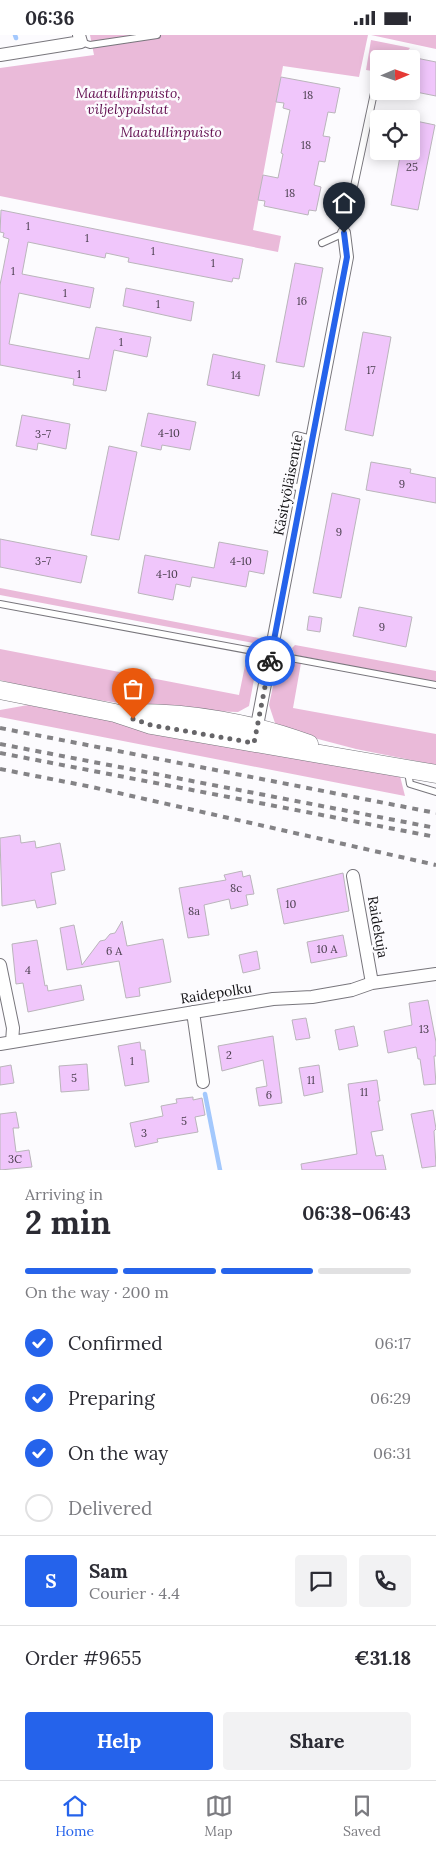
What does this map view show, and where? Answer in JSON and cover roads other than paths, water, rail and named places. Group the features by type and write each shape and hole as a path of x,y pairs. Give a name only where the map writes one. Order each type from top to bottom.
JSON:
{"main road":[{"path":"0,690 115,713 151,725 255,736 345,758 436,774"}],"street":[{"path":"0,55 80,39"},
{"name":"Käsityöläisentie","path":"255,736 347,257 344,233"},
{"name":"Raidekuja","path":"353,876 372,983"},
{"path":"0,965 12,1027 6,1043"},
{"name":"Raidepolku","path":"6,1043 273,999 312,997 352,990 372,983 436,973"},
{"path":"193,1012 203,1082"}],"lane":[{"path":"80,39 90,45 158,35"},
{"path":"322,243 344,233 372,100"},
{"path":"296,435 312,439"},
{"path":"287,485 303,488"},
{"path":"0,604 436,685"},
{"path":"407,768 410,784 436,793"}],"waterway":[{"path":"205,1094 220,1170"}],"railway":[{"path":"0,728 436,813"},
{"path":"0,744 436,828"},
{"path":"0,753 436,837"},
{"path":"0,769 92,787 436,865"}],"park label":[{"name":"Maatullinpuisto, viljelypalstat","path":"128,101"},
{"name":"Maatullinpuisto","path":"171,132"}]}
